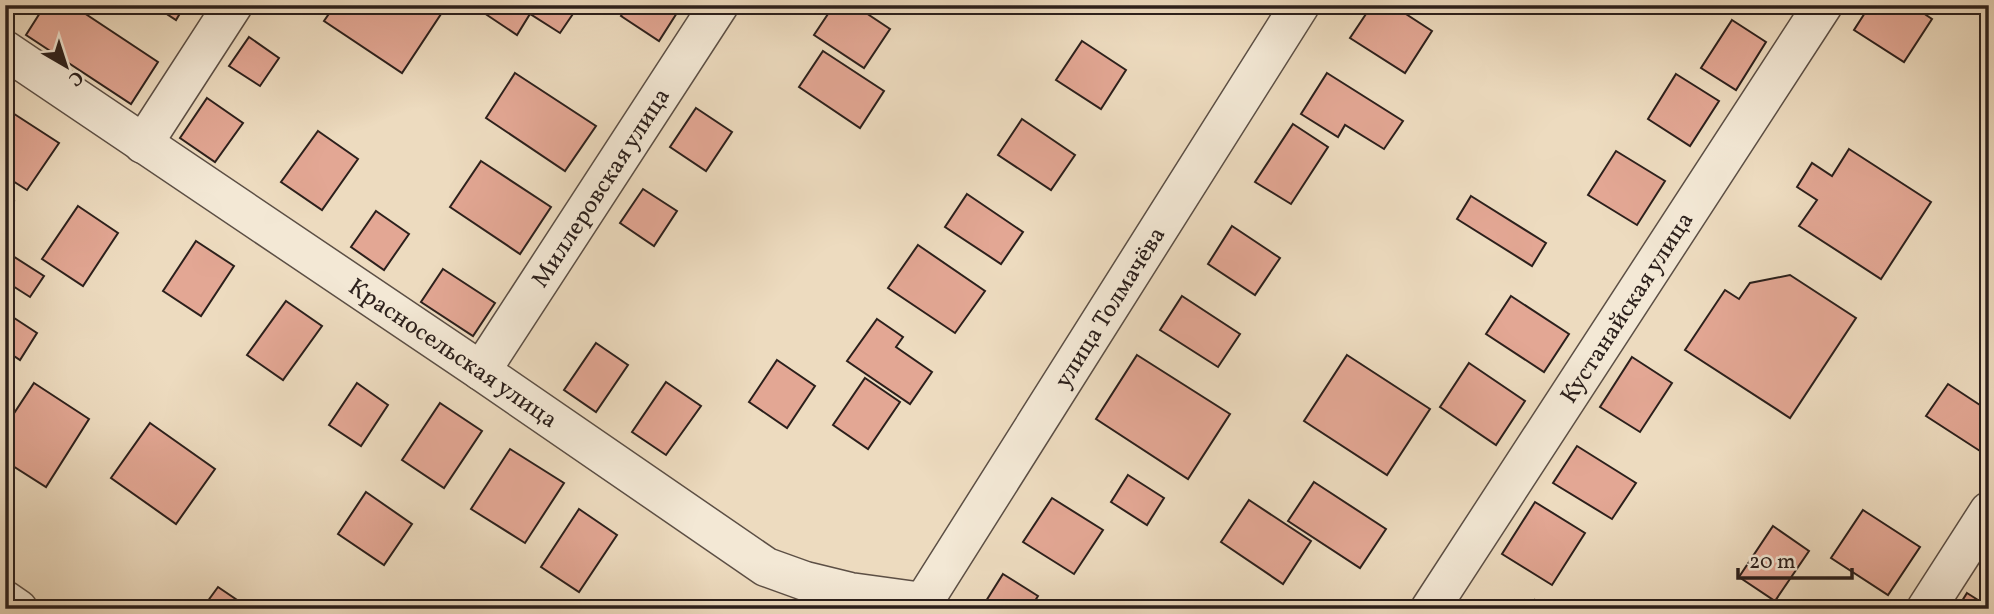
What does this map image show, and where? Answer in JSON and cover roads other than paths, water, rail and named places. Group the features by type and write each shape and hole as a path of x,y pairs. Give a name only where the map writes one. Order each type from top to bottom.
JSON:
{"street":[{"path":"143,144 233,5"},
{"name":"Миллеровская улица","path":"481,371 719,5"},
{"name":"улица Толмачёва","path":"921,605 1300,5"},
{"name":"Кустанайская улица","path":"1430,609 1823,5"},
{"name":"Красносельская улица","path":"5,50 766,567 805,581 921,605"},
{"path":"1926,609 1989,511"},
{"path":"5,600 18,609"}]}
